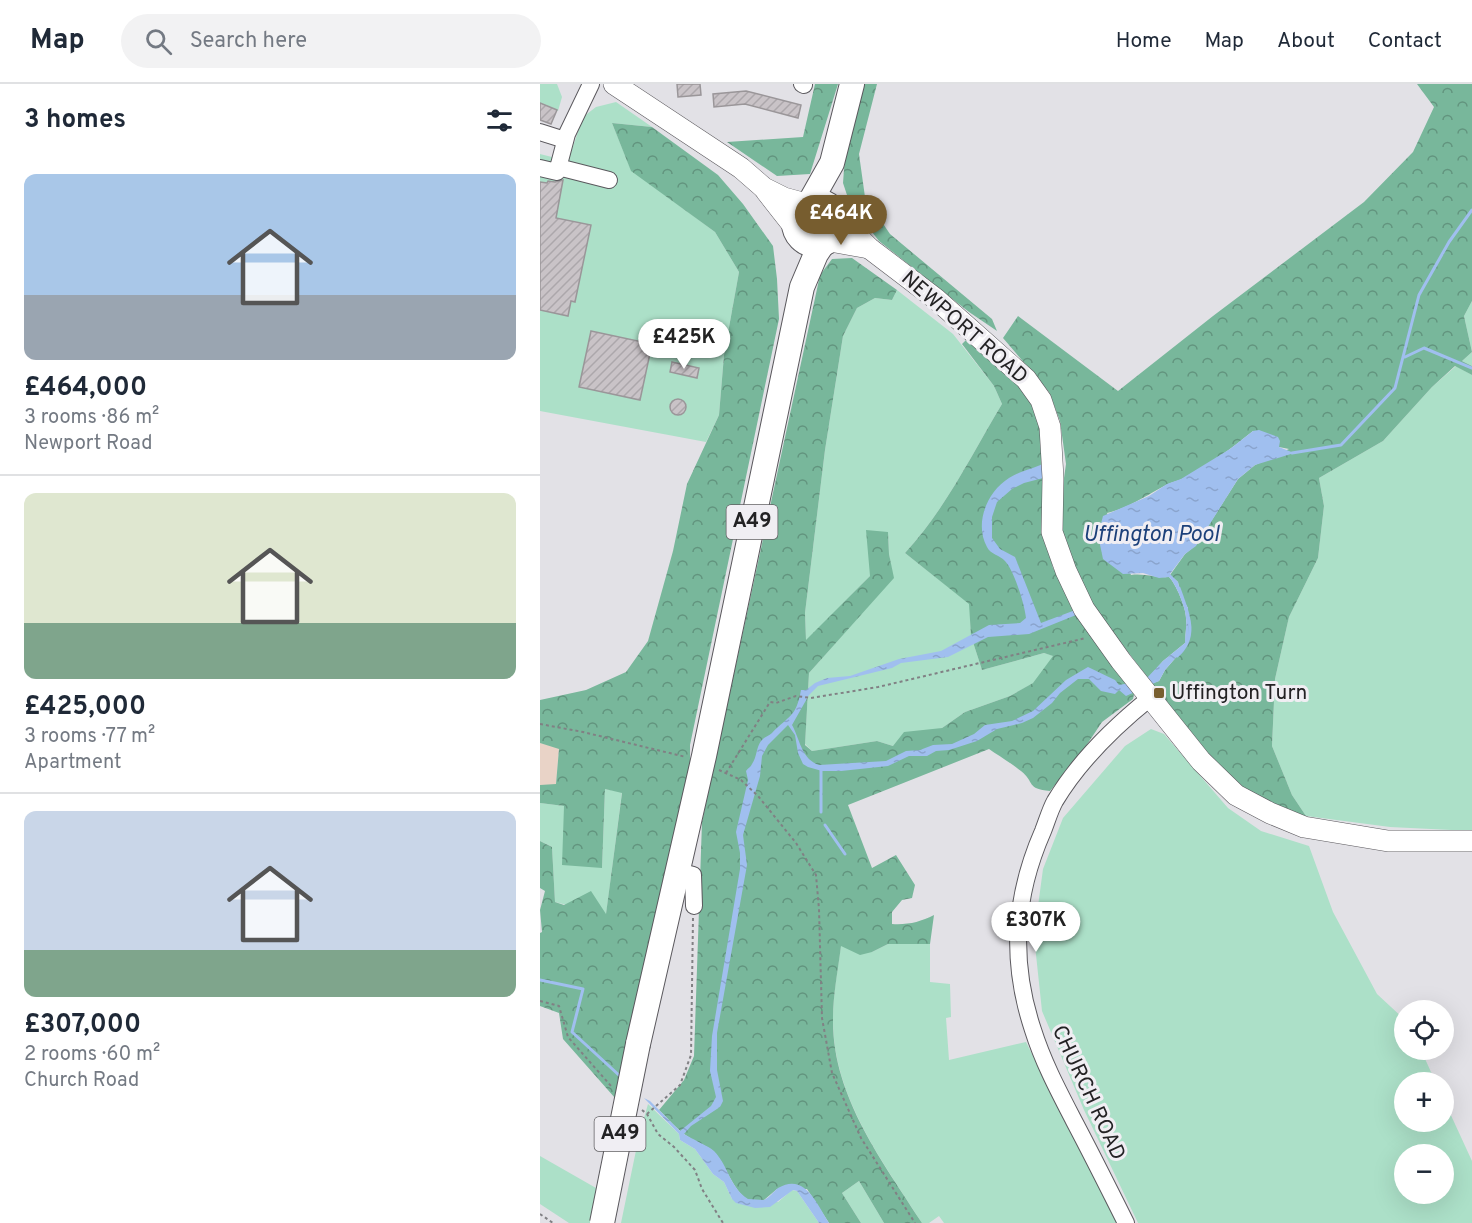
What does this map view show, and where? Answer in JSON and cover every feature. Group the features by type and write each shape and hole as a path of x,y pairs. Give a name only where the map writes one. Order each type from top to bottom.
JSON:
{"highway":[{"path":"832,163 838,227 812,238 795,217 808,203 832,163 852,84"},
{"path":"808,203 821,202 837,214"},
{"name":"A49","path":"602,1223 638,1044 704,756 802,287 816,254 812,238"}],"main road":[{"path":"614,84 741,168 764,188 812,238"},
{"path":"764,188 784,198 808,203"},
{"name":"NEWPORT ROAD","path":"837,214 869,248 936,299 1026,379 1041,400 1050,427 1053,478 1052,532 1079,600 1098,630 1144,690 1208,768 1236,795 1270,813 1304,827 1388,841 1472,841"},
{"name":"NEWPORT ROAD","path":"812,238 869,248"}],"street":[{"path":"540,168 557,172 565,140 591,84"},
{"path":"540,132 565,140"},
{"path":"558,167 609,180"},
{"name":"CHURCH ROAD","path":"1126,1223 1054,1082 1033,1030 1021,984 1018,948 1019,912 1025,878 1055,802 1078,769 1114,729 1144,690"},
{"path":"678,871 693,875 694,906"}],"path":[{"path":"726,773 770,702 776,703 796,696 811,698 878,687 1086,638 1098,630"},
{"path":"540,724 686,757"},
{"path":"714,767 745,783 772,811 816,875 822,1018 832,1073 861,1138 915,1223"},
{"path":"647,1114 680,1084 691,1055 694,906"},
{"path":"540,1214 553,1223"}],"shaded area":[{"path":"540,743 559,748 556,785 540,785"}],"green space":[{"path":"540,84 557,84 562,97 558,111 540,103"},
{"path":"815,84 838,84 810,174 777,176 727,142 803,137"},
{"path":"863,84 877,84 859,154 865,197 890,234 992,319 997,331 969,312 879,241 850,204 843,183 845,156"},
{"path":"1417,84 1472,84 1472,301 1464,316 1472,352 1462,361 1472,366 1472,375 1455,366 1432,387 1383,441 1319,478 1324,506 1318,558 1289,617 1275,679 1272,746 1292,795 1306,816 1294,818 1239,793 1149,684 1159,681 1165,670 1185,647 1188,608 1181,597 1178,582 1170,575 1185,554 1196,545 1238,479 1255,465 1289,449 1279,447 1253,431 1193,473 1130,505 1107,513 1131,575 1169,577 1184,608 1185,643 1163,661 1148,678 1088,600 1057,527 1066,464 1060,421 1049,392 1003,338 1018,316 1118,391 1364,202 1413,152 1434,107"},
{"path":"616,102 652,127 612,123 631,170 715,232 739,272 724,355 719,415 706,442 540,411 540,154 568,161 583,117 596,107"},
{"path":"612,123 652,127 718,175 743,204 773,246 779,319 690,745 690,763 615,1098 563,1039 559,1013 540,1006 540,933 542,932 540,910 545,891 540,888 540,841 552,847 555,902 564,905 591,891 606,914 622,793 605,789 602,868 562,865 564,806 540,803 540,785 556,784 559,749 540,743 540,700 586,690 626,672 648,641 673,551 687,484 719,415 724,355 739,272 715,232 631,171"},
{"path":"852,258 897,290 892,300 875,298 857,308 843,336 825,450 805,613 806,640 870,576 866,530 888,532 889,554 894,578 809,673 805,745 812,751 877,741 893,746 904,732 942,728 965,712 1010,696 1033,683 1053,656 1044,653 982,670 971,636 969,604 905,553 933,519 1002,404 994,386 962,344 968,338 1021,385 1037,414 1046,437 1044,529 1053,568 1078,609 1135,690 1133,699 1102,722 1080,755 1050,791 1034,787 1021,771 989,749 848,805 872,868 896,855 915,885 912,898 902,900 892,912 892,924 924,920 934,915 930,944 888,944 860,955 841,946 833,1010 835,1047 850,1101 876,1152 922,1223 884,1223 859,1181 842,1193 861,1223 829,1223 807,1189 777,1189 764,1200 748,1200 738,1190 715,1153 683,1133 659,1110 684,1080 694,1056 702,822 820,275 832,259"},
{"path":"897,290 953,334 994,386 1002,404 933,519 905,553 970,604 971,636 982,670 1044,653 1054,656 1037,681 1010,696 965,712 942,728 893,746 877,741 812,751 805,744 809,673 893,578 888,533 870,576 806,641 805,613 825,450 843,336 857,308 875,298 892,300"},
{"path":"1472,301 1472,352 1464,316"},
{"path":"1472,352 1472,366 1462,361"},
{"path":"1456,366 1472,375 1472,831 1390,827 1306,816 1292,795 1272,746 1275,679 1289,617 1318,558 1324,506 1319,478 1383,441 1432,387"},
{"path":"1151,729 1164,734 1228,808 1261,831 1309,846 1333,912 1377,994 1394,1010 1394,1060 1426,1060 1431,1072 1394,1072 1394,1132 1454,1132 1454,1122 1472,1161 1472,1223 1138,1223 1084,1110 1042,1011 1034,936 1043,869 1063,818 1125,746"},
{"path":"605,789 622,792 606,915 555,902 552,847 540,841 540,803 564,806 602,868"},
{"path":"888,944 930,944 930,982 950,984 951,1017 946,1018 949,1060 1026,1042 1117,1223 944,1223 939,1216 929,1223 922,1223 862,1127 850,1101 835,1047 833,1010 841,945 872,952"},
{"path":"648,1104 679,1134 680,1140 695,1149 713,1174 724,1182 732,1199 778,1202 792,1190 797,1191 819,1223 621,1223"},
{"path":"540,1156 596,1188 590,1223 569,1223 540,1204"},
{"path":"859,1181 884,1223 861,1223 842,1193"}],"water":[{"name":"Uffington Pool","path":"1259,430 1278,437 1279,447 1294,453 1255,465 1238,479 1196,546 1185,554 1170,574 1178,582 1181,597 1188,608 1189,637 1185,647 1165,670 1159,681 1126,696 1119,690 1115,694 1101,691 1089,679 1078,679 1033,718 997,729 977,741 949,750 936,751 927,756 909,756 888,766 841,771 822,771 808,767 803,764 798,753 795,735 788,725 768,745 762,756 760,776 743,835 747,865 717,1033 717,1070 723,1101 720,1107 691,1126 684,1134 714,1151 737,1189 748,1199 764,1200 778,1188 787,1184 796,1184 803,1187 815,1199 829,1223 819,1223 797,1191 793,1190 770,1207 755,1208 736,1203 724,1182 713,1174 695,1149 680,1140 679,1134 644,1098 650,1101 680,1131 711,1106 716,1097 710,1071 712,1036 740,869 736,832 748,780 746,771 754,761 761,741 791,715 797,706 801,690 806,690 815,683 827,678 850,676 899,659 941,651 989,625 1020,623 1026,618 1024,605 1012,572 1003,559 991,552 983,538 982,518 994,491 1001,484 1014,475 1047,461 1047,477 1012,489 997,502 992,517 992,538 1000,549 1015,557 1041,623 1078,609 1081,613 1029,634 988,637 948,657 901,663 892,668 818,686 809,695 792,725 802,748 808,758 819,765 886,761 906,751 920,750 933,745 952,744 974,734 985,725 1012,721 1033,711 1066,680 1088,667 1115,680 1119,685 1145,680 1185,643 1184,608 1169,577 1159,578 1143,573 1123,574 1103,559 1098,535 1103,516 1181,479 1230,449 1253,431"}],"building":[{"path":"677,84 700,84 701,95 678,97"},
{"path":"746,91 801,105 798,118 745,104 714,107 713,94"},
{"path":"540,103 557,110 551,124 540,120"},
{"path":"563,180 556,218 591,225 575,302 571,301 568,316 540,310 540,182"},
{"path":"591,331 652,344 640,400 579,387"},
{"path":"672,362 699,368 697,378 670,372"},
{"path":"678,399 684,401 686,407 684,413 678,415 672,413 670,407 672,401"}],"waterway":[{"path":"1292,453 1341,445 1395,388 1419,295 1449,242 1472,210"},
{"path":"1405,357 1424,348 1472,368"},
{"path":"1177,656 1184,648 1190,632 1188,614 1179,588"},
{"path":"821,769 821,812"},
{"path":"825,825 845,854"},
{"path":"540,980 583,989 572,1032 621,1077"}],"place":[{"name":"Uffington Turn","path":"1159,693"}]}
